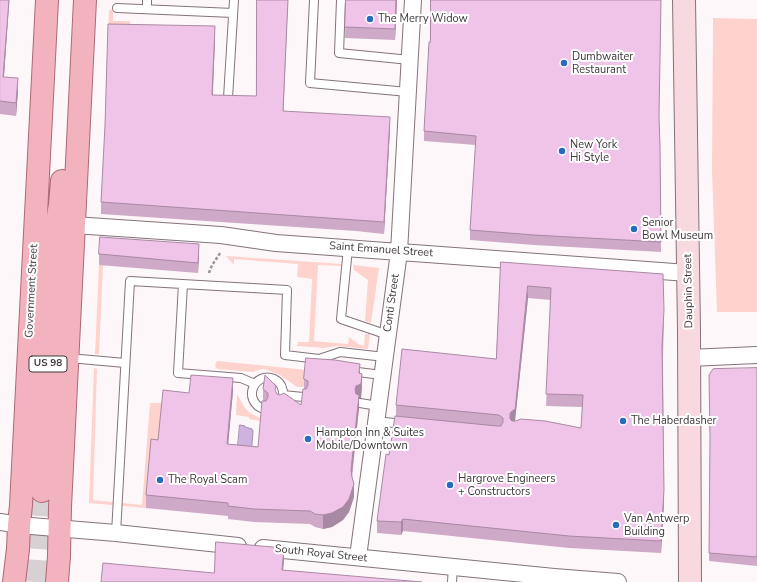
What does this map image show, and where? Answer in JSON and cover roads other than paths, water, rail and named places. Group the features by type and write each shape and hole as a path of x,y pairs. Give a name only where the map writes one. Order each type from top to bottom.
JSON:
{"main road":[{"name":"Government Street","path":"14,582 18,549 9,524 21,497 48,0"},
{"name":"Government Street","path":"54,238 51,203 58,0"},
{"name":"Government Street","path":"42,491 54,238 60,205 75,0"},
{"path":"57,582 85,0"}],"street":[{"name":"Conti Street","path":"358,557 399,252 413,0"},
{"name":"Dauphin Street","path":"684,0 690,358 690,582"},
{"name":"Saint Emanuel Street","path":"74,225 220,236 276,243 688,273"},
{"path":"690,358 757,355"},
{"name":"South Royal Street","path":"9,524 358,557 452,574 618,582"}],"lane":[{"path":"147,0 147,9"},
{"path":"228,98 234,0"},
{"path":"314,0 310,83 408,92"},
{"path":"341,0 338,53 410,60"},
{"path":"117,8 233,13"},
{"path":"348,248 341,319 388,335"},
{"path":"116,534 130,281 287,290 284,355 319,359 331,366"},
{"path":"183,284 178,373 240,378 255,384"},
{"path":"319,359 340,352 385,357"},
{"path":"68,358 125,363"},
{"path":"345,370 382,375"},
{"path":"262,409 255,404 252,399 252,394 255,384 263,378 273,379 278,381 281,385 283,395 280,403"},
{"path":"283,395 303,397"},
{"path":"360,403 377,413 414,425"}],"tunnel":[{"path":"36,582 42,491"}],"place":[{"name":"The Merry Widow","path":"370,19"},
{"name":"Dumbwaiter Restaurant","path":"564,63"},
{"name":"New York Hi Style","path":"562,151"},
{"name":"Senior Bowl Museum","path":"634,229"},
{"name":"The Haberdasher","path":"623,421"},
{"name":"Hampton Inn & Suites Mobile/Downtown","path":"308,439"},
{"name":"The Royal Scam","path":"160,480"},
{"name":"Hargrove Engineers + Constructors","path":"450,485"},
{"name":"Van Antwerp Building","path":"616,525"}]}
